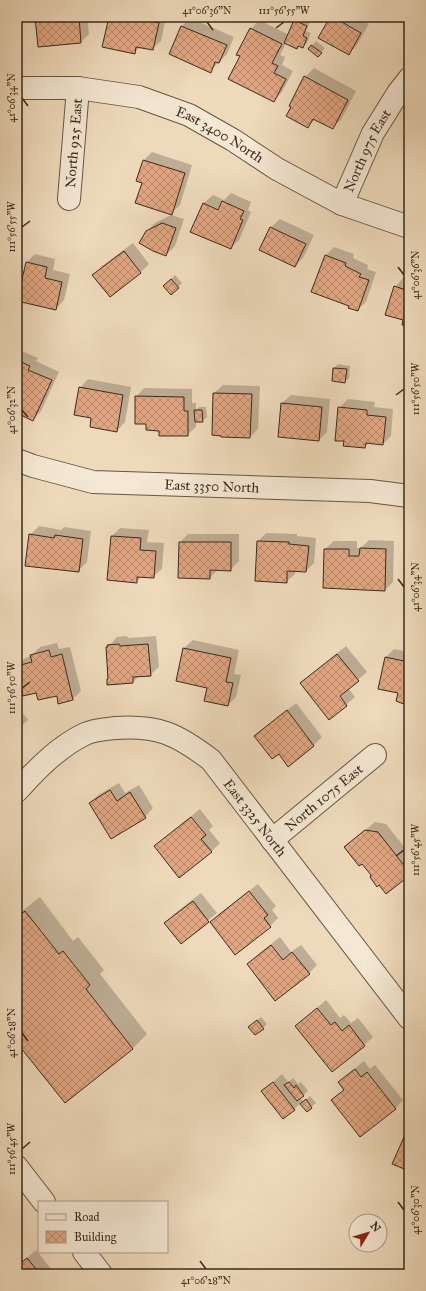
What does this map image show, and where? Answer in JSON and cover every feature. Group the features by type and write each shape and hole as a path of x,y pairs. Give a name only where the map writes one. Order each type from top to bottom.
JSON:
{"street":[{"name":"North 975 East","path":"342,204 373,133 398,93 409,79"},
{"name":"East 3400 North","path":"17,88 78,88 139,97 189,115 233,140 277,169 342,204 409,227"},
{"name":"North 925 East","path":"69,199 78,88"},
{"name":"East 3350 North","path":"17,460 33,466 93,482 370,491 409,496"},
{"name":"East 3325 North","path":"17,791 49,758 67,744 86,733 108,729 134,727 165,732 190,744 211,760 409,1018"},
{"name":"North 1075 East","path":"272,840 375,755"},
{"path":"17,1167 43,1201"},
{"path":"85,1253 101,1274"}],"building":[{"path":"35,17 79,17 81,43 38,47"},
{"path":"109,17 142,17 142,19 159,23 153,50 136,47 135,54 102,47"},
{"path":"330,17 333,17 361,33 349,55 318,38"},
{"path":"294,20 307,26 303,36 307,38 303,48 298,46 297,49 284,43"},
{"path":"181,26 227,45 219,63 215,62 211,73 169,54"},
{"path":"250,28 282,44 272,63 278,66 274,73 286,79 274,102 228,79 240,56 236,55"},
{"path":"311,45 322,53 318,57 308,49"},
{"path":"304,76 348,100 333,129 313,119 308,128 286,116 291,107 289,106"},
{"path":"143,160 185,173 172,215 135,203 142,183 136,181"},
{"path":"222,201 244,211 240,219 243,220 231,249 190,232 203,203 218,210"},
{"path":"162,223 176,228 166,256 139,243 146,231"},
{"path":"270,227 306,244 295,267 259,250"},
{"path":"124,251 141,273 110,297 92,275"},
{"path":"325,255 346,263 345,266 361,274 359,277 369,280 358,311 348,308 349,306 311,292"},
{"path":"26,262 47,267 45,278 62,282 56,310 17,301"},
{"path":"171,279 179,288 171,295 163,286"},
{"path":"394,286 409,291 409,327 402,325 403,320 385,315"},
{"path":"17,360 30,366 28,370 52,380 33,421 17,413"},
{"path":"333,368 347,369 345,383 332,381"},
{"path":"79,387 123,395 117,432 90,427 91,418 74,415"},
{"path":"213,393 252,394 250,438 221,437 212,435"},
{"path":"135,396 184,397 184,411 188,411 188,436 159,436 159,431 146,430 146,424 135,424"},
{"path":"281,403 322,407 319,441 278,437"},
{"path":"338,407 367,410 367,415 386,417 383,445 366,443 365,448 343,446 344,441 335,441"},
{"path":"194,410 202,410 203,422 195,422"},
{"path":"409,428 409,448 406,447"},
{"path":"29,534 54,538 55,535 83,539 79,572 25,566"},
{"path":"111,536 141,538 140,550 156,551 154,578 137,577 137,583 107,580"},
{"path":"257,541 289,542 289,544 309,546 306,572 287,571 287,583 255,581"},
{"path":"179,542 231,542 231,571 210,570 210,579 178,578"},
{"path":"360,548 386,549 385,591 323,588 324,549 349,549 349,556 359,556"},
{"path":"119,644 120,646 148,644 151,676 133,677 133,683 107,685 106,647 108,647 107,645"},
{"path":"183,648 231,658 226,682 233,683 228,706 204,701 207,688 176,681"},
{"path":"49,650 51,657 62,654 73,700 58,704 57,696 38,700 36,693 23,696 17,666 32,662 30,655"},
{"path":"337,654 359,681 340,696 347,706 329,720 300,683"},
{"path":"385,657 409,662 409,706 396,701 398,693 378,689"},
{"path":"287,710 314,746 288,767 279,754 272,759 254,736"},
{"path":"110,790 117,801 130,792 146,818 111,839 89,803"},
{"path":"191,817 206,835 201,839 212,852 179,878 154,846"},
{"path":"365,830 378,832 409,872 409,876 386,894 379,885 377,887 370,877 371,875 362,864 359,866 344,847"},
{"path":"249,891 268,915 264,918 271,927 235,955 210,922"},
{"path":"193,901 209,922 181,944 164,923"},
{"path":"409,903 409,912 404,906"},
{"path":"25,911 59,954 63,951 90,985 86,989 133,1049 65,1103 17,1043 17,917"},
{"path":"409,922 409,933 404,926"},
{"path":"271,945 283,960 292,952 310,974 275,1001 247,964"},
{"path":"317,1008 331,1025 335,1022 342,1031 349,1025 365,1046 332,1072 295,1026"},
{"path":"257,1020 264,1029 255,1035 248,1027"},
{"path":"355,1069 361,1077 367,1072 396,1109 360,1137 331,1100 344,1090 338,1082"},
{"path":"273,1082 295,1110 283,1119 261,1091"},
{"path":"289,1082 294,1088 296,1085 304,1096 297,1101 284,1085"},
{"path":"306,1099 312,1108 307,1112 300,1104"},
{"path":"408,1128 409,1129 409,1171 392,1164"},
{"path":"27,1258 40,1274 17,1274 17,1266"}]}
